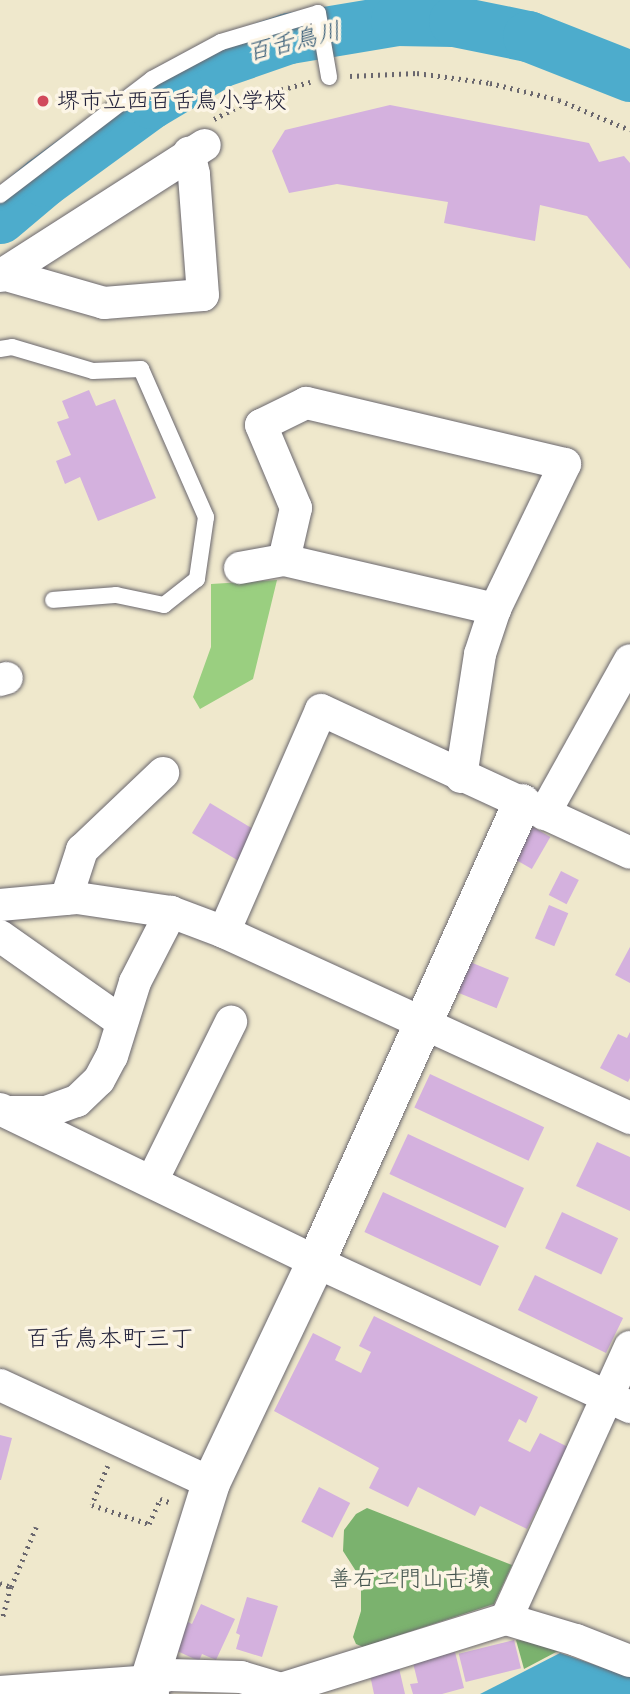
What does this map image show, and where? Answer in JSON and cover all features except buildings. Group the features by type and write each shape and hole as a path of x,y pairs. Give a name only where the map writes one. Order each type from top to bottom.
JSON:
{"street":[{"path":"2,275 104,303 203,295 194,174 200,140"},
{"path":"2,275 200,140"},
{"path":"284,560 296,508 261,425 306,403 565,464 495,610 480,654 461,777"},
{"path":"240,568 284,560 495,610"},
{"path":"149,1688 206,1498 423,1024 533,809 630,660"},
{"path":"224,932 321,710 630,853"},
{"path":"66,899 82,850 163,773"},
{"path":"0,905 66,899 171,912 224,932 630,1118"},
{"path":"3,1113 46,1112 77,1101 99,1080 111,1056 135,982 171,912"},
{"path":"0,936 122,1022"},
{"path":"152,1181 231,1022"},
{"path":"3,1113 618,1402"},
{"path":"506,1619 618,1402 630,1348"},
{"path":"0,1385 139,1450 206,1498"},
{"path":"0,1692 149,1688 169,1675 241,1677 281,1689 506,1619 576,1640 630,1661"}],"lane":[{"path":"0,195 152,79 221,43 318,13 329,77"},
{"path":"0,349 12,347 93,371 141,369 206,517 197,579 164,605 116,595 53,600"}],"path":[{"path":"200,140 261,95 329,77 417,73 490,83 559,100 630,130"},
{"path":"139,1450 129,1474 108,1466 92,1505 149,1524 160,1499 206,1498"},
{"path":"2,1620 11,1587 36,1527"},
{"path":"0,1583 11,1587"}],"green space":[{"path":"277,580 253,679 200,709 193,697 211,647 211,584"},
{"name":"善右ヱ門山古墳","path":"367,1508 512,1565 494,1604 363,1647 356,1644 353,1637 361,1611 361,1579 343,1551 344,1530 356,1514"},
{"path":"516,1640 530,1641 558,1651 524,1669"}],"water":[{"path":"560,1653 630,1677 630,1694 480,1694"}],"waterway":[{"name":"百舌鳥川","path":"0,218 44,181 151,103 220,62 289,38 396,20 454,21 528,36 630,76"}],"place":[{"name":"堺市立西百舌鳥小学校","path":"43,101"}],"district":[{"name":"百舌鳥本町三丁","path":"110,1339"}]}
